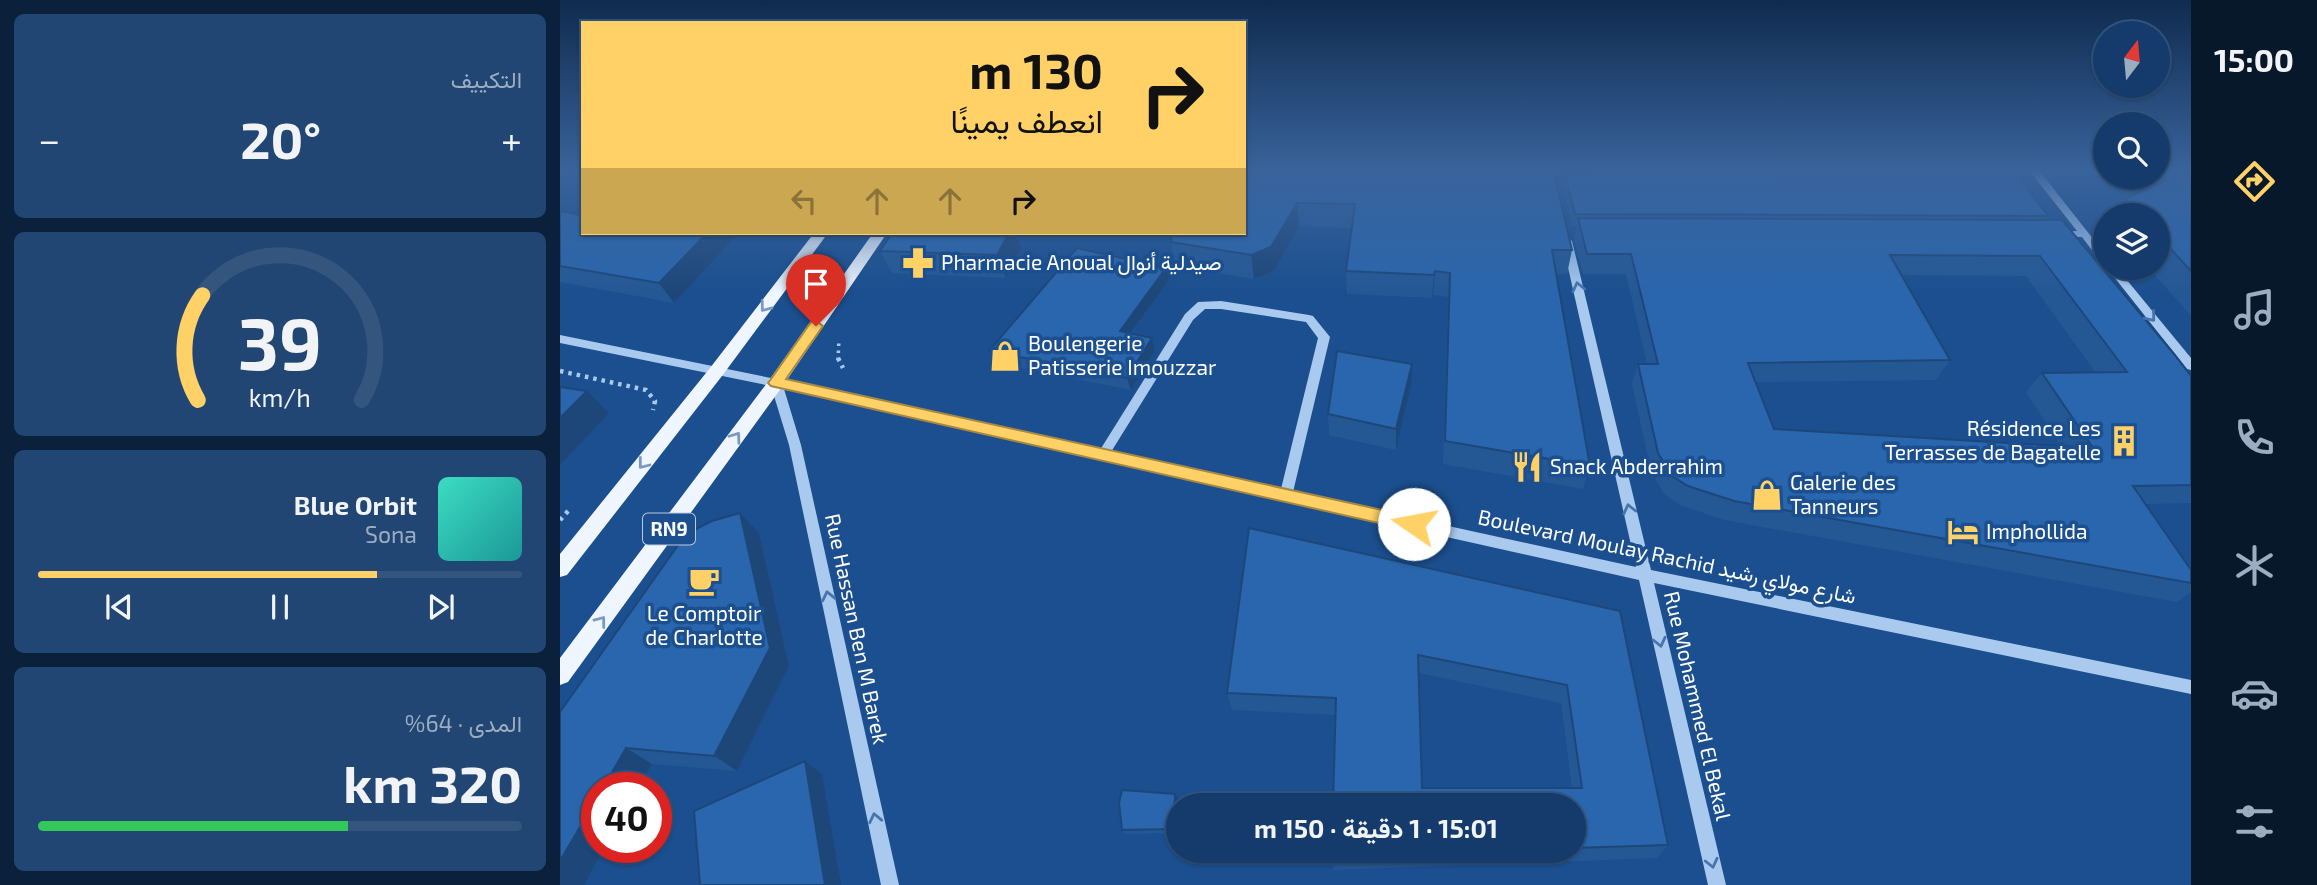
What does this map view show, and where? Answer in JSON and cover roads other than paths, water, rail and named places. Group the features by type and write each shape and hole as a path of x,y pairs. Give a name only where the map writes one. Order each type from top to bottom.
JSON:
{"main road":[{"name":"RN9","path":"560,569 716,372 819,235"},
{"name":"RN9","path":"560,675 776,383 879,235"}],"street":[{"path":"2065,210 2093,245"},
{"name":"Rue Mohammed El Bekal","path":"1579,232 1565,232 1717,885"},
{"path":"2043,234 2084,234"},
{"path":"2122,280 2191,366"},
{"path":"1103,455 1189,317 1202,305 1221,304 1309,319 1324,337 1286,496"},
{"name":"Boulevard Moulay Rachid شارع مولاي رشيد","path":"560,339 776,383 1645,575 2191,687"},
{"name":"Rue Hassan Ben M Barek","path":"776,383 795,445 890,885"}],"place":[{"name":"Pharmacie Anoual صيدلية أنوال","path":"918,263"},
{"name":"Boulengerie Patisserie Imouzzar","path":"1005,356"},
{"name":"Résidence Les Terrasses de Bagatelle","path":"2124,441"},
{"name":"Snack Abderrahim","path":"1527,467"},
{"name":"Galerie des Tanneurs","path":"1767,495"},
{"name":"Imphollida","path":"1963,532"},
{"name":"Le Comptoir de Charlotte","path":"704,581"}]}
